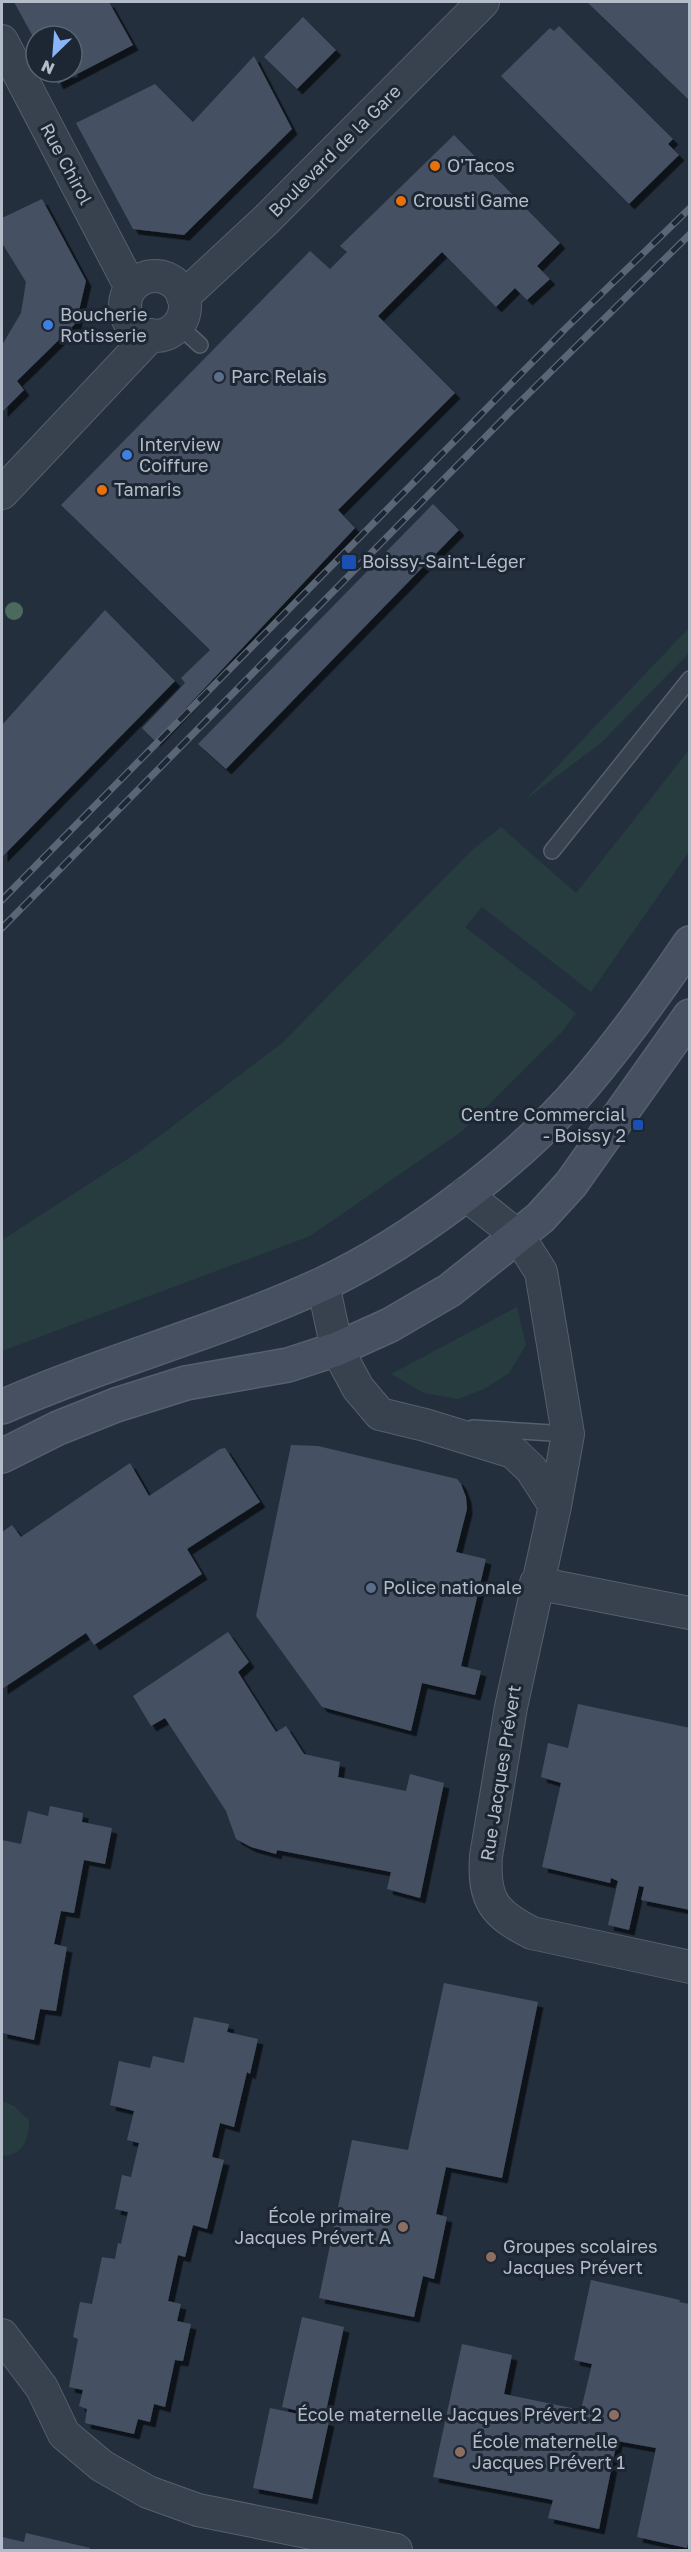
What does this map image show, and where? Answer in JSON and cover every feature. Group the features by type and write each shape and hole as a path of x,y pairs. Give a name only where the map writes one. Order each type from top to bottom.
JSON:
{"street":[{"name":"Boulevard de la Gare","path":"2,493 178,326 266,220 483,2"},
{"name":"Rue Chirol","path":"2,41 130,288"},
{"path":"155,276 173,282 178,326 137,330 128,317 125,302 130,288 146,277 155,276"},
{"path":"2,1407 323,1284 401,1240 465,1194 543,1127 582,1086 657,992 690,943"},
{"path":"2,1456 58,1428 186,1383 288,1365 337,1349 390,1325 450,1290 519,1237 571,1184 690,1016"},
{"path":"465,1194 519,1237"},
{"name":"Rue Jacques Prévert","path":"519,1237 544,1280 568,1434 555,1506 536,1583 511,1707 484,1880 494,1908 514,1924 532,1934 690,1967"},
{"path":"323,1284 337,1349 358,1388 380,1414 513,1452 531,1469 555,1506"},
{"path":"536,1583 690,1613"},
{"path":"2,2336 42,2388 64,2434 102,2466 148,2492 198,2510 396,2550"}],"lane":[{"path":"552,851 690,679"},
{"path":"425,1425 568,1434"}],"green space":[{"path":"689,628 689,653 601,743 525,800"},
{"path":"689,750 689,852 591,992 482,907 465,927 576,1013 561,1033 461,1132 310,1236 2,1351 2,1240 140,1151 282,1043 471,851 501,827 576,893"},
{"path":"517,1307 526,1345 509,1373 486,1388 458,1399 424,1393 391,1374"},
{"path":"2,2101 14,2106 29,2120 29,2127 26,2140 20,2150 2,2156"}],"building":[{"path":"14,2 109,2 133,45 84,70 84,24 26,24"},
{"path":"587,2 690,2 690,101"},
{"path":"303,17 336,50 297,89 264,57"},
{"path":"559,26 673,139 668,144 679,155 629,204 501,76 550,28 554,31"},
{"path":"254,56 292,129 184,235 133,229 76,123 155,84 193,122"},
{"path":"454,135 560,243 537,266 550,279 527,300 515,288 496,307 442,252 378,316 455,393 338,510 355,528 155,741 142,728 185,683 181,678 210,650 61,505 310,251 330,269 347,252 340,246"},
{"path":"42,199 86,281 76,323 17,381 24,390 2,412 2,345 21,313 26,282 2,243 2,218"},
{"path":"433,504 459,530 226,769 198,744"},
{"path":"105,610 175,681 2,857 2,725"},
{"name":"Police nationale","path":"291,1445 318,1446 457,1479 461,1484 466,1497 467,1509 456,1552 486,1559 461,1666 481,1671 475,1695 422,1683 411,1731 322,1707 256,1616"},
{"path":"225,1448 260,1502 187,1549 202,1574 94,1645 86,1633 2,1689 2,1532 12,1525 21,1537 130,1463 149,1496 220,1449"},
{"path":"228,1632 249,1662 238,1672 276,1732 286,1726 304,1754 340,1762 338,1777 406,1791 410,1774 444,1783 420,1898 387,1889 391,1872 277,1850 276,1854 251,1847 236,1839 226,1811 165,1718 151,1726 133,1696"},
{"path":"578,1704 690,1728 690,1910 641,1900 644,1887 639,1886 629,1930 608,1925 618,1881 611,1878 610,1883 542,1867 561,1783 541,1777 548,1743 568,1748"},
{"path":"50,1806 83,1813 82,1822 112,1828 105,1864 84,1860 74,1913 61,1911 54,1944 67,1947 56,2011 40,2009 34,2040 2,2033 2,1840 21,1844 28,1811 48,1816"},
{"path":"444,1983 538,2002 502,2178 446,2167 436,2214 447,2217 434,2279 423,2276 414,2317 319,2298 352,2140 408,2150"},
{"path":"194,2017 229,2024 227,2032 258,2039 250,2074 247,2072 234,2127 220,2123 212,2157 224,2160 207,2229 193,2225 185,2257 178,2255 168,2301 181,2304 177,2321 191,2324 183,2361 175,2360 165,2407 154,2404 150,2422 138,2419 134,2434 85,2423 87,2409 79,2406 83,2390 69,2387 78,2339 73,2337 80,2302 92,2304 102,2257 115,2259 128,2212 115,2209 122,2175 131,2177 139,2143 127,2140 134,2111 110,2105 119,2061 150,2068 153,2056 184,2063"},
{"path":"591,2280 690,2304 690,2534 687,2548 637,2537 656,2448 617,2441 599,2529 548,2518 553,2500 433,2477 462,2344 512,2355 504,2394 581,2410 592,2364 574,2360"},
{"path":"302,2317 344,2327 325,2416 313,2414 313,2417 329,2421 312,2499 253,2488 270,2408 303,2415 303,2412 282,2407"},
{"path":"26,2533 90,2548 90,2550 2,2550 2,2537 24,2542"}],"railway":[{"path":"2,900 566,328 690,208"},
{"path":"2,928 512,410 690,234"}],"place":[{"name":"O'Tacos","path":"435,166"},
{"name":"Crousti Game","path":"401,201"},
{"name":"Boucherie Rotisserie","path":"48,325"},
{"name":"Parc Relais","path":"219,377"},
{"name":"Interview Coiffure","path":"127,455"},
{"name":"Tamaris","path":"102,490"},
{"name":"Boissy-Saint-Léger","path":"349,562"},
{"name":"Centre Commercial - Boissy 2","path":"638,1125"},
{"name":"Police nationale","path":"371,1588"},
{"name":"École primaire Jacques Prévert A","path":"403,2227"},
{"name":"Groupes scolaires Jacques Prévert","path":"491,2257"},
{"name":"École maternelle Jacques Prévert 2","path":"614,2415"},
{"name":"École maternelle Jacques Prévert 1","path":"460,2452"}]}
